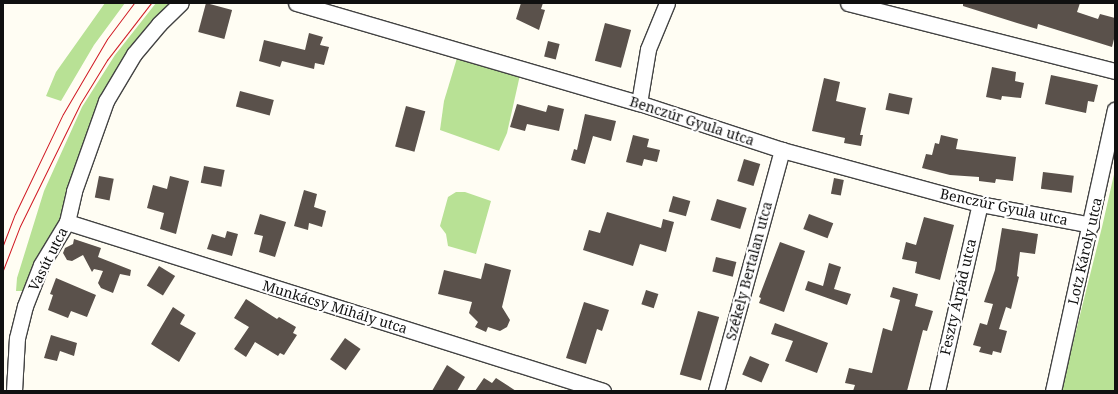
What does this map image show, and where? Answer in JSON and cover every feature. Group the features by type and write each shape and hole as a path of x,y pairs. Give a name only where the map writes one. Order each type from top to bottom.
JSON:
{"street":[{"path":"67,222 74,191 93,132 117,78 149,35 181,3"},
{"name":"Benczúr Gyula utca","path":"296,3 639,103 782,150 980,204 1091,225"},
{"path":"639,103 648,49 667,3"},
{"path":"848,3 1115,70"},
{"name":"Lotz Károly utca","path":"1053,391 1091,225 1115,110"},
{"name":"Székely Bertalan utca","path":"716,391 782,150"},
{"name":"Feszty Árpád utca","path":"937,391 980,204"},
{"name":"Vasút utca","path":"14,391 17,338 25,306 42,265 67,222"},
{"name":"Munkácsy Mihály utca","path":"67,222 603,391"}],"green space":[{"path":"105,3 125,3 94,45 61,101 46,96 56,72"},
{"path":"156,3 175,3 133,50 57,226 24,291 16,291 17,278 44,191 82,107 115,55"},
{"path":"457,58 520,75 507,133 499,151 440,130 444,101"},
{"path":"1115,170 1115,391 1061,391 1102,227"},
{"path":"456,192 465,192 491,201 476,254 448,246 446,234 440,226 448,197"}],"building":[{"path":"206,3 232,10 224,39 198,32"},
{"path":"521,3 543,3 541,9 545,10 539,30 516,19"},
{"path":"963,3 1080,3 1077,12 1098,19 1100,14 1115,18 1115,35 1112,47 1038,24 1037,29 963,6"},
{"path":"605,23 631,30 621,68 595,61"},
{"path":"309,33 323,37 320,45 329,47 324,65 315,63 314,69 282,61 280,67 259,61 264,40 305,50"},
{"path":"548,41 560,44 556,59 544,57"},
{"path":"992,67 1016,72 1015,81 1024,83 1021,98 1002,96 1001,100 986,97"},
{"path":"1051,75 1098,85 1094,102 1088,101 1086,113 1045,104"},
{"path":"824,78 840,82 836,101 866,108 860,135 863,135 861,146 844,143 845,138 812,131"},
{"path":"240,91 274,100 270,116 236,106"},
{"path":"889,93 912,98 909,115 885,110"},
{"path":"517,104 546,112 548,105 564,109 559,131 527,124 525,131 510,127"},
{"path":"406,106 425,111 414,152 395,147"},
{"path":"585,114 616,121 611,141 593,136 585,164 571,160 574,149 577,150"},
{"path":"633,135 649,139 647,147 660,150 657,162 644,159 642,166 626,162"},
{"path":"941,135 958,139 956,149 1016,157 1013,181 996,179 995,183 979,181 979,177 950,175 922,168 926,154 932,155 935,143 939,144"},
{"path":"744,159 760,164 754,186 737,181"},
{"path":"204,166 225,170 221,187 201,183"},
{"path":"1043,172 1074,176 1072,193 1041,189"},
{"path":"99,176 114,179 110,200 95,198"},
{"path":"170,176 189,181 176,234 160,229 164,213 147,208 153,185 167,189"},
{"path":"834,178 844,180 841,196 831,194"},
{"path":"304,190 317,194 314,207 326,211 322,227 309,223 308,230 294,226"},
{"path":"673,196 690,201 686,216 669,211"},
{"path":"717,199 747,208 740,229 711,220"},
{"path":"607,212 661,228 663,219 674,222 666,252 640,244 633,266 583,250 589,230 600,233"},
{"path":"260,214 286,222 275,257 259,252 263,236 254,234"},
{"path":"809,214 833,223 828,238 803,229"},
{"path":"924,217 954,225 940,280 915,273 917,262 902,259 906,242 916,245"},
{"path":"1002,228 1038,234 1035,254 1020,252 1017,276 1019,277 1011,309 1006,307 999,329 1007,331 1001,353 993,351 992,355 979,352 981,347 973,345 980,323 987,325 993,304 984,302 995,270"},
{"path":"227,231 238,234 232,256 207,249 212,234 225,238"},
{"path":"74,239 101,248 98,257 131,270 130,276 120,274 113,293 101,288 98,283 103,271 94,269 92,272 83,255 72,261 67,260 63,253 65,248 73,244"},
{"path":"780,242 805,251 784,312 759,303 761,298 759,297"},
{"path":"716,257 736,262 733,277 712,272"},
{"path":"485,263 511,270 502,307 510,320 507,327 500,331 488,327 486,332 475,327 478,322 469,313 472,302 438,294 444,270 481,279"},
{"path":"829,263 841,267 834,289 851,294 847,305 805,290 808,281 823,286"},
{"path":"159,266 175,276 163,296 147,286"},
{"path":"56,278 96,295 87,317 71,311 68,318 48,310 53,295 50,294"},
{"path":"893,287 918,294 915,306 933,311 927,331 923,330 907,391 853,391 855,385 845,383 849,368 872,373 883,328 892,331 900,300 890,297"},
{"path":"646,290 658,294 654,308 641,304"},
{"path":"246,299 277,319 279,317 296,327 293,333 297,335 284,355 280,353 278,356 255,342 246,357 234,349 249,327 234,318"},
{"path":"584,302 609,310 602,331 597,329 586,364 566,358"},
{"path":"173,307 185,315 180,324 196,333 179,362 151,344"},
{"path":"698,311 719,317 701,381 680,374"},
{"path":"775,323 828,343 817,373 785,361 793,341 771,334"},
{"path":"51,335 77,343 74,356 60,351 57,361 44,358"},
{"path":"345,338 361,349 346,370 330,359"},
{"path":"750,356 769,364 762,383 742,374"},
{"path":"447,365 465,377 457,391 432,391"},
{"path":"484,378 492,383 496,378 516,391 475,391"}],"tram line":[{"path":"3,245 15,214 63,114 107,39 134,3"},
{"path":"3,270 20,226 80,104 107,60 151,3"}]}
